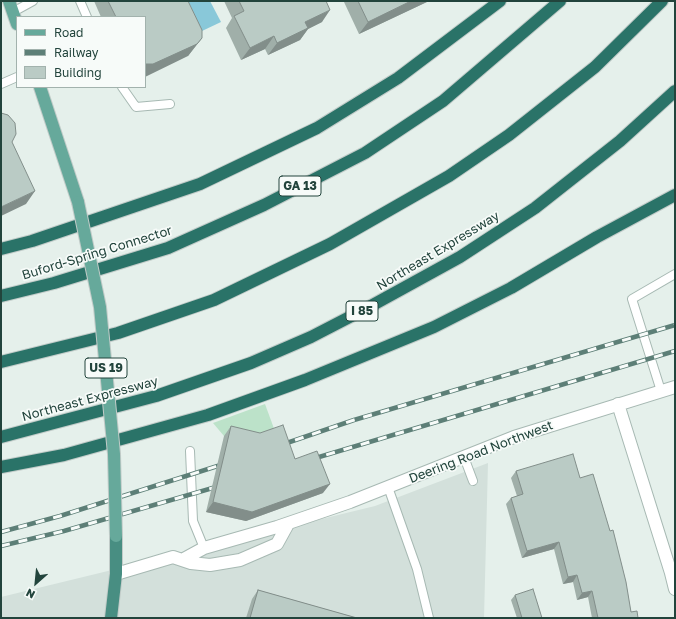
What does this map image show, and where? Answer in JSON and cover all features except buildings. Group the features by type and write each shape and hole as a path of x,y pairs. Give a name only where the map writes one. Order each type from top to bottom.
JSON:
{"highway":[{"path":"1,249 32,241 200,184 317,128 398,78 500,1"},
{"name":"Buford-Spring Connector","path":"1,296 54,283 168,248 264,205 365,153 443,101 560,1"},
{"path":"1,362 118,333 214,300 330,244 449,176 509,135 595,67 662,1"},
{"name":"Northeast Expressway","path":"1,437 156,396 251,363 311,337 460,257 535,208 620,142 675,91"},
{"path":"1,467 64,455 208,415 305,380 441,324 511,288 597,237 675,195"},
{"name":"US 19","path":"111,618 116,574 116,536"}],"main road":[{"path":"11,6 16,21"},
{"name":"US 19","path":"40,88 78,202 100,308 114,454 116,536"}],"street":[{"name":"Deering Road Northwest","path":"182,560 204,548 288,524 350,502 514,437 675,387"},
{"path":"618,404 674,581"},
{"name":"Deering Road Northwest","path":"116,574 173,557 191,563 210,565 240,560 277,544 288,524"}],"lane":[{"path":"11,6 33,1"},
{"path":"80,1 87,16"},
{"path":"1,84 16,76"},
{"path":"123,88 136,108 170,104"},
{"path":"660,391 632,299 675,274"},
{"path":"190,451 193,520 204,548"},
{"path":"464,457 473,481"},
{"path":"388,487 417,569 428,618"}],"shaded area":[{"path":"488,463 484,618 1,618 1,597 375,506"}],"green space":[{"path":"265,404 276,434 253,443 224,436 213,423"}],"water":[{"path":"188,1 210,1 221,22 202,31"}],"railway":[{"path":"278,446 354,420 675,325"},
{"path":"309,460 675,351"},
{"path":"1,532 60,516 227,463"},
{"path":"1,546 64,531 223,485"}]}
